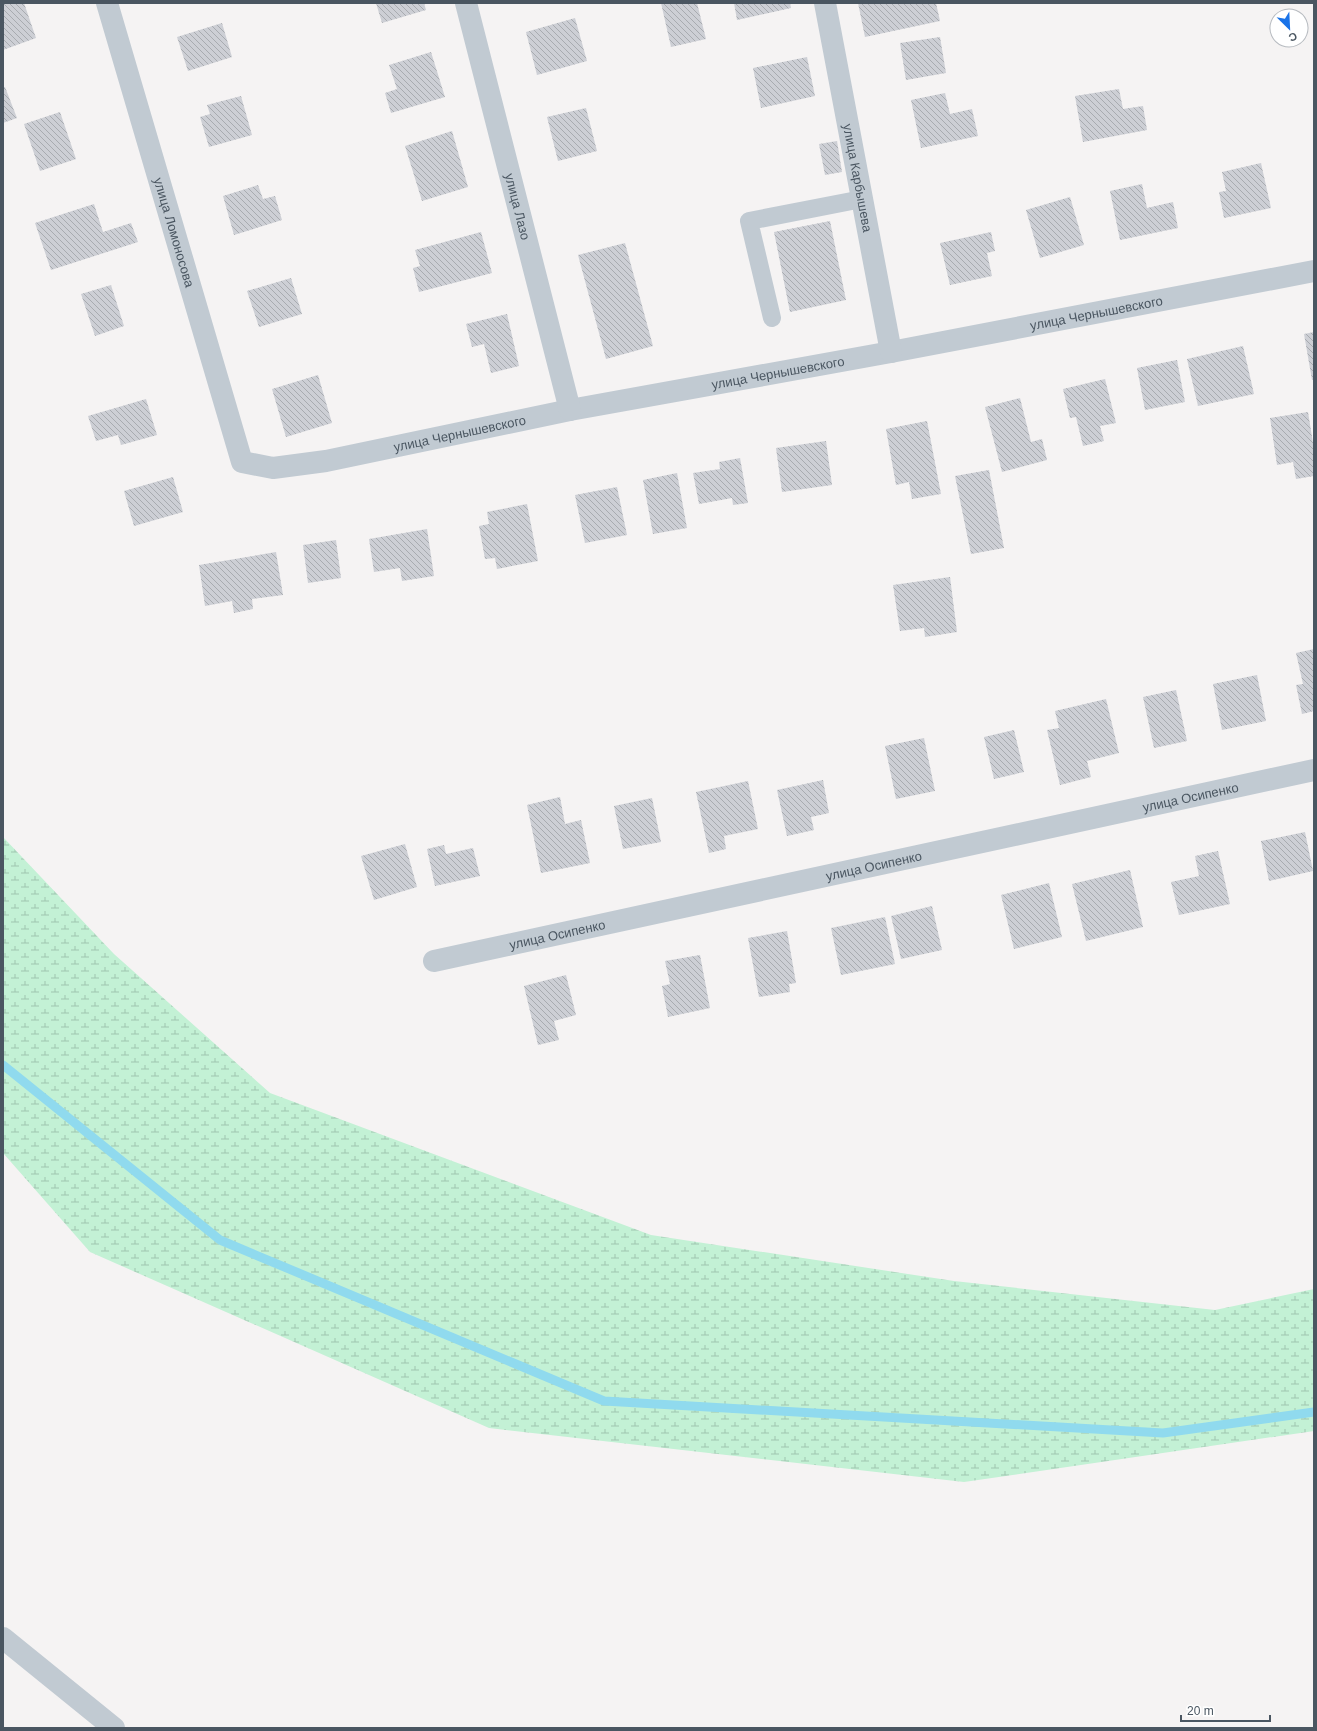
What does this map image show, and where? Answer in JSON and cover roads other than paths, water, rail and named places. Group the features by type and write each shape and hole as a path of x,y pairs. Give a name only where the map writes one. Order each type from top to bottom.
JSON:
{"street":[{"name":"улица Ломоносова","path":"107,3 242,462"},
{"name":"улица Лазо","path":"466,3 570,410"},
{"name":"улица Карбышева","path":"825,3 891,352"},
{"name":"улица Чернышевского","path":"242,462 273,468 326,461 570,410 891,352 1314,271"},
{"name":"улица Осипенко","path":"434,961 1314,770"},
{"path":"3,1638 114,1728"}],"lane":[{"path":"772,318 749,221 862,199"}],"waterway":[{"path":"3,1065 220,1240 604,1401 1163,1433 1314,1412"}]}
